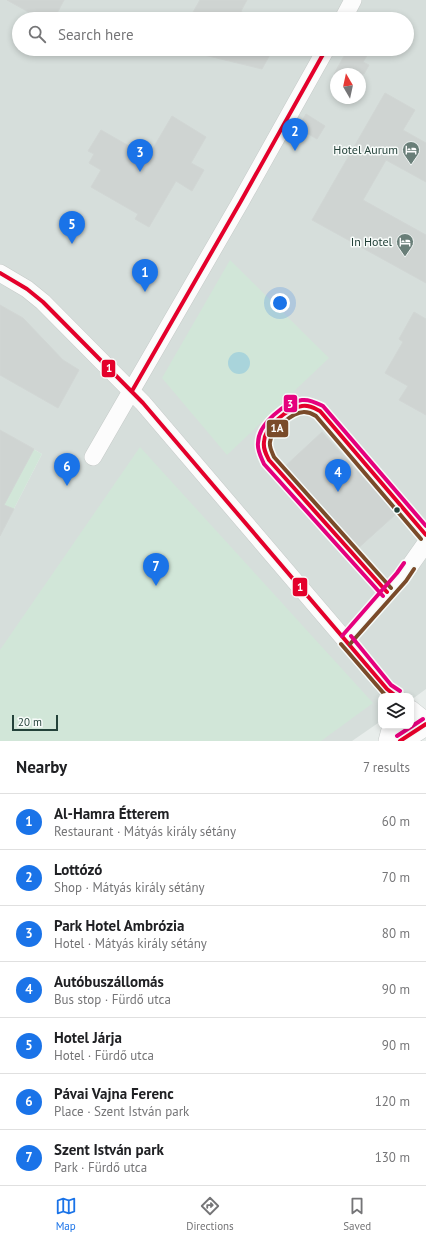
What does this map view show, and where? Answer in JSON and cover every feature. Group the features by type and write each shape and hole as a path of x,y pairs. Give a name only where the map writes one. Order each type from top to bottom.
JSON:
{"street":[{"path":"347,12 353,0"},
{"path":"93,457 241,201 322,56"},
{"path":"0,273 27,289 43,302 132,391 390,693"},
{"path":"346,640 402,577 426,544"},
{"path":"414,711 426,720"},
{"path":"400,741 426,724"},
{"path":"387,741 390,729"}],"shaded area":[{"path":"0,0 426,0 426,689 414,698 414,693 378,693 378,723 352,741 0,741 0,536 42,454 0,430"}],"green space":[{"path":"230,260 329,358 227,455 162,378"},
{"path":"0,430 42,454 0,536"},
{"path":"140,447 373,703 321,741 0,741 0,650"}],"water":[{"path":"239,352 247,355 250,363 247,371 239,374 231,371 228,363 231,355"}],"building":[{"path":"7,0 64,0 58,12 28,12"},
{"path":"200,0 247,0 241,11 242,12 193,12"},
{"path":"208,56 269,56 262,69"},
{"path":"344,56 367,56 363,62 369,65 366,70 366,68 337,68"},
{"path":"385,93 415,110 403,130 426,143 426,182 386,160 363,200 426,235 426,283 312,220"},
{"path":"306,114 325,126 317,139 298,128"},
{"path":"172,116 206,137 191,163 204,170 192,191 176,181 149,227 135,219 138,214 91,187 101,170 89,163 94,154 88,151 101,130 148,157"},
{"path":"0,305 23,318 63,360 79,370 58,408 0,375"},
{"path":"414,312 426,319 426,415 399,400 408,386 385,373 403,342 399,339"},
{"path":"0,430 34,449 4,505 14,509 0,536"},
{"path":"322,432 396,514 355,551 281,470"}],"transit line":[{"name":"1","path":"132,391 322,56"},
{"name":"1","path":"0,273 27,289 43,302 143,403 387,689 392,693"},
{"name":"3","path":"383,596 264,464 258,446 259,436 262,429 281,409 295,402 308,400 323,406 426,526"},
{"name":"1","path":"387,592 269,460 264,445 265,436 268,430 278,419 290,410 307,406 320,411 426,535"},
{"name":"1A","path":"391,588 274,457 270,444 271,437 274,432 283,422 299,413 308,412 316,416 421,539"},
{"name":"3","path":"342,636 404,563"},
{"name":"1A","path":"350,644 406,581 414,569"},
{"name":"3","path":"351,636 391,685 400,691"},
{"name":"1A","path":"341,644 383,693"},
{"name":"3","path":"397,736 423,719"},
{"name":"1","path":"400,741 426,724"}],"place":[{"name":"Lottózó","path":"295,151"},
{"name":"Hotel Aurum","path":"411,165"},
{"name":"Park Hotel Ambrózia","path":"140,172"},
{"name":"Hotel Járja","path":"72,244"},
{"name":"In Hotel","path":"405,257"},
{"name":"Al-Hamra Étterem","path":"145,292"},
{"name":"Pávai Vajna Ferenc","path":"67,486"},
{"name":"Autóbuszállomás","path":"338,492"},
{"name":"Szent István park","path":"156,586"}]}
